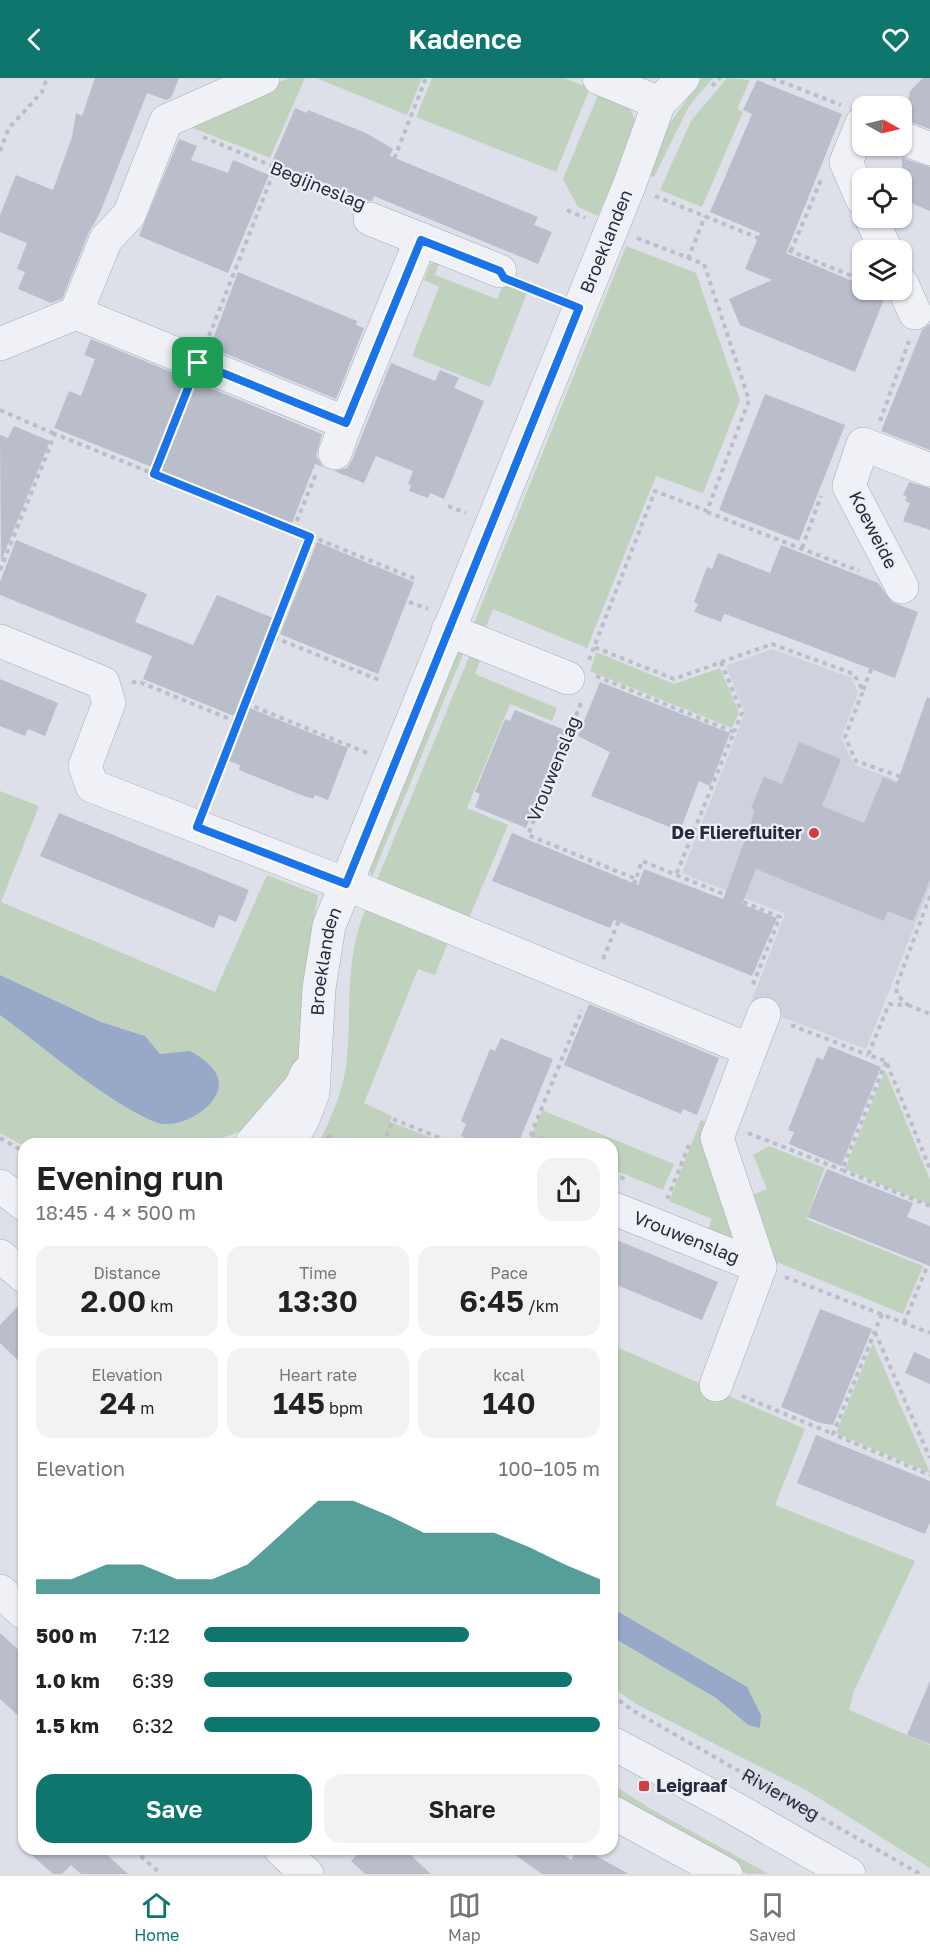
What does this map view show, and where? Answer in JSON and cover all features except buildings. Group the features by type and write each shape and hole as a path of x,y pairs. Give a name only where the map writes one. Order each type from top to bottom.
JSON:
{"street":[{"path":"76,313 106,239 129,215 166,121 263,78"},
{"path":"599,78 660,103"},
{"name":"Broeklanden","path":"292,1138 313,1093 319,988 329,926 612,228 660,103 683,78"},
{"path":"852,123 846,162 852,176"},
{"path":"912,142 930,149"},
{"path":"367,206 421,240 500,271"},
{"path":"335,453 421,240"},
{"path":"909,300 915,313"},
{"path":"0,344 76,313 346,423"},
{"name":"Koeweide","path":"902,588 849,486 863,444 930,470"},
{"path":"448,630 582,683"},
{"path":"0,641 104,683 109,703 85,766 92,786 346,884 750,1050"},
{"name":"Vrouwenslag","path":"716,1385 760,1267 717,1138 764,1014"},
{"name":"Broeklanden","path":"256,1138 301,1086 316,1052"},
{"path":"0,1172 18,1180"},
{"path":"0,1186 18,1200"},
{"name":"Vrouwenslag","path":"618,1210 760,1267"},
{"path":"0,1256 18,1271"},
{"path":"0,1591 18,1608"},
{"name":"Rivierweg","path":"618,1745 849,1874"},
{"path":"618,1815 726,1874"},
{"path":"287,1855 308,1874"}],"path":[{"path":"0,151 9,128 42,93 47,78"},
{"name":"Begijneslag","path":"166,121 367,206 426,78"},
{"path":"772,78 840,104 852,116"},
{"path":"154,474 275,169"},
{"path":"791,251 821,179"},
{"path":"651,195 852,276"},
{"path":"688,259 705,216"},
{"path":"612,228 704,264 749,400 707,511"},
{"path":"500,271 504,278 579,308"},
{"path":"0,410 418,580"},
{"path":"0,570 56,434"},
{"path":"293,530 326,449 335,453"},
{"name":"Koeweide","path":"721,662 674,679 594,647 655,491 862,572"},
{"path":"197,827 310,537"},
{"path":"902,588 845,737 856,760 930,787"},
{"path":"271,636 378,680"},
{"path":"721,662 772,644 854,674 863,691"},
{"name":"Vrouwenslag","path":"582,683 528,836 636,879 642,861 676,875 742,713 721,662"},
{"path":"106,692 136,681 237,722"},
{"path":"582,683 734,732"},
{"path":"245,703 352,747"},
{"path":"908,1005 897,995 896,987 930,896"},
{"path":"868,1055 889,1004 908,1005 930,1014"},
{"path":"764,1014 886,1061 930,1169"},
{"path":"842,1170 886,1061"},
{"path":"385,1138 393,1119 440,1138"},
{"path":"723,1123 930,1206"},
{"path":"320,1133 333,1138"},
{"path":"531,1134 539,1138"},
{"path":"0,1138 18,1148"},
{"path":"904,1323 930,1259"},
{"path":"760,1267 930,1333"},
{"path":"832,1434 882,1314"},
{"path":"875,1332 930,1458"},
{"path":"716,1385 930,1475"},
{"name":"Rivierweg","path":"618,1700 632,1710 920,1874"},
{"path":"139,1855 160,1874"}],"shaded area":[{"name":"De Flierefluiter","path":"772,649 852,678 858,693 841,738 855,765 930,792 930,887 866,1049 750,1005 785,914 682,873 745,713 726,666"}],"green space":[{"path":"289,78 305,78 270,158 182,124"},
{"path":"316,78 422,78 407,115"},
{"path":"432,78 564,78 590,88 556,172 416,117"},
{"path":"702,78 713,78 689,106 654,177 648,175 670,123"},
{"path":"727,78 750,80 737,109 743,112 702,207 660,190 691,121"},
{"path":"600,90 628,105 637,123 598,216 578,207 563,179"},
{"path":"626,246 696,273 740,400 703,493 656,476 587,648 493,609 486,627 474,623"},
{"path":"439,262 435,275 497,299 503,284 527,293 490,387 412,356 439,287 424,280 430,264"},
{"path":"456,646 465,649 372,877 368,867"},
{"path":"471,652 482,656 475,674 557,708 552,721 510,704 467,808 508,825 467,923 375,885"},
{"path":"596,652 674,684 720,668 739,713 732,728 590,671"},
{"path":"0,791 39,806 1,902 215,992 267,875 318,895 310,944 301,1052 276,1095 259,1115 240,1131 222,1138 18,1138 18,1143 0,1133 0,1015 112,1098 173,1053 160,1054 145,1036 101,1022 0,975"},
{"path":"366,908 449,940 435,975 418,969 364,1103 392,1116 390,1122 432,1138 321,1138 332,1114 346,1068 350,982 354,946"},
{"path":"885,1070 930,1180 930,1205 845,1169"},
{"path":"542,1110 610,1138 530,1138"},
{"path":"701,1120 710,1124 739,1240 705,1236 712,1219 669,1201"},
{"path":"618,1141 674,1164 663,1190 618,1171"},
{"path":"769,1146 825,1168 806,1219 923,1266 903,1314 772,1260 750,1196 767,1189 753,1155"},
{"path":"873,1343 930,1473 836,1433"},
{"path":"618,1348 805,1429 775,1505 915,1561 854,1691 849,1710 930,1745 930,1868 806,1790 636,1704 618,1691 618,1641 716,1698 748,1725 655,1634 618,1612"},
{"path":"618,1788 651,1809 769,1874 747,1874 618,1802"}],"water":[{"path":"0,975 101,1022 145,1036 160,1054 190,1051 204,1060 216,1073 219,1084 212,1102 195,1116 174,1123 155,1122 136,1113 96,1088 0,1015"},
{"path":"618,1612 747,1687 761,1715 760,1728 748,1725 716,1698 618,1641"}],"place":[{"name":"De Flierefluiter","path":"814,833"},
{"name":"Leigraaf","path":"644,1786"}],"route":[{"path":"421,240 500,271 504,278 579,308 346,884 197,827 310,537 154,474 198,363 346,423 421,240"}]}
